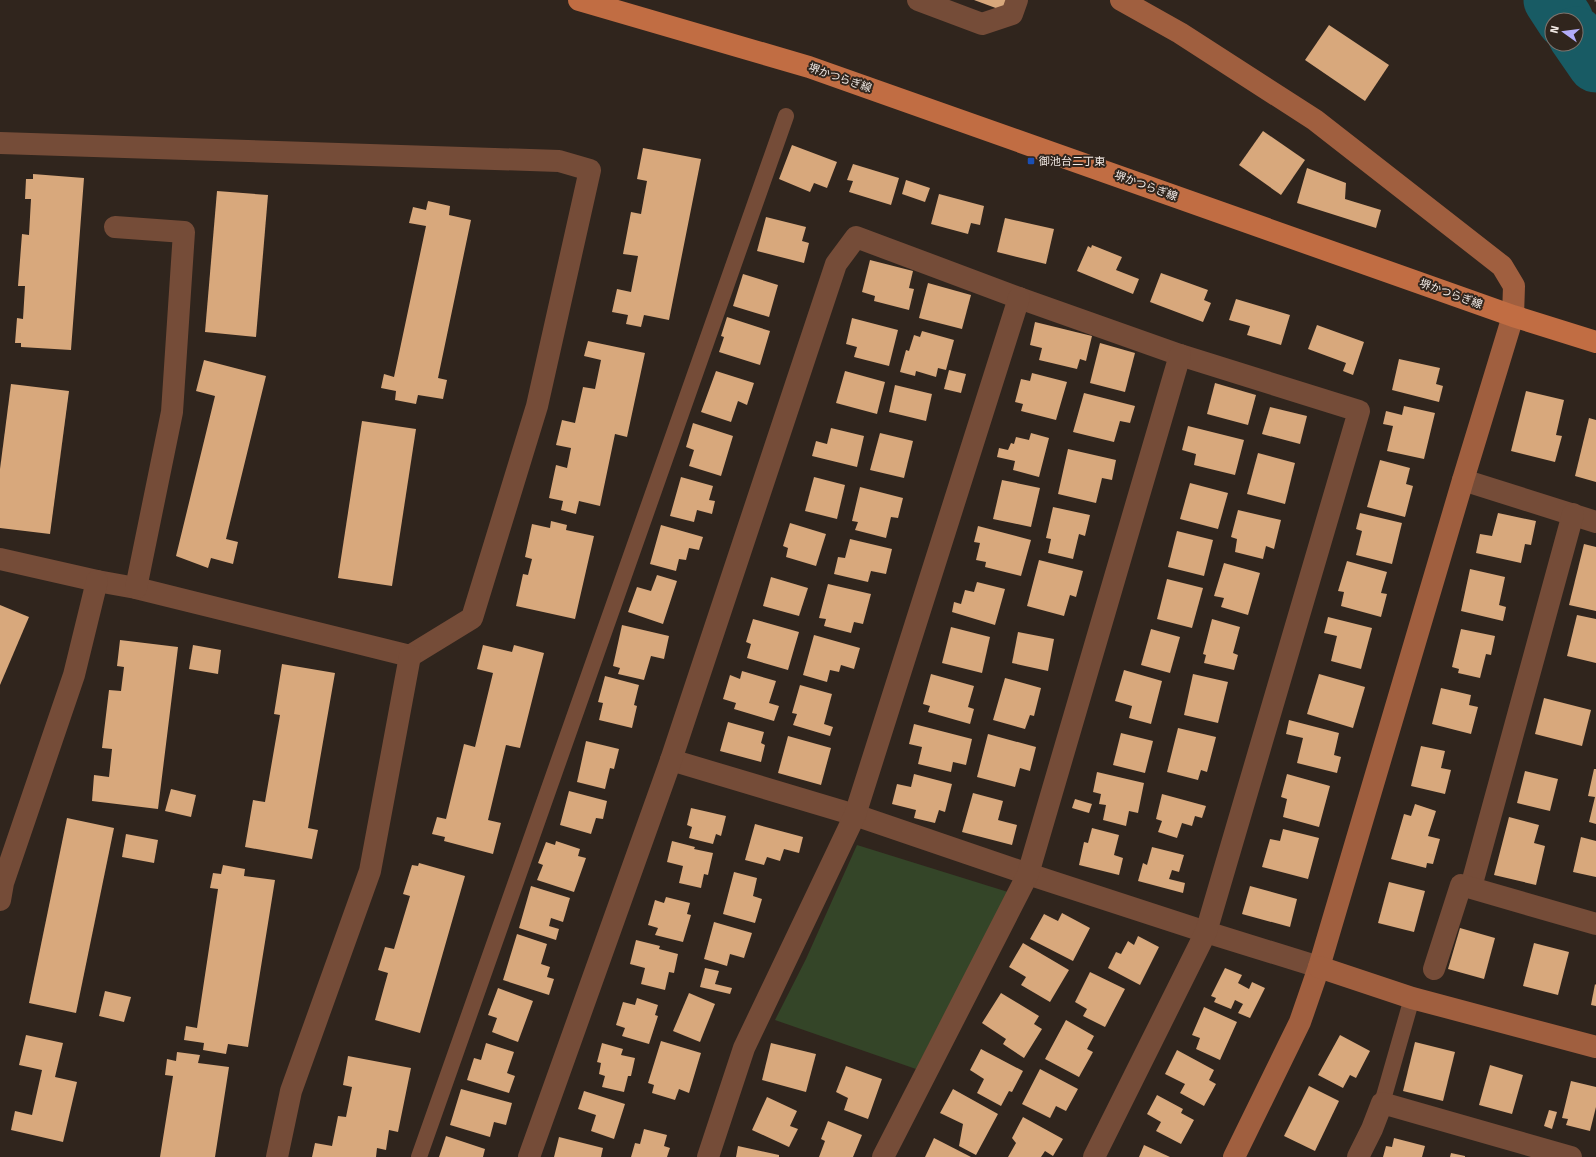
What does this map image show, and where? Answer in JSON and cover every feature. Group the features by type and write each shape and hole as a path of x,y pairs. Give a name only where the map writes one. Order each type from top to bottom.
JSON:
{"main road":[{"name":"堺かつらぎ線","path":"579,0 809,66 1513,316 1596,342"}],"street":[{"path":"918,0 982,24 1012,14 1016,0"},
{"path":"1121,0 1180,33 1315,120 1502,266 1514,286 1513,316 1319,967 1300,1022 1234,1157"},
{"path":"0,143 559,160 590,170 537,406 472,618 410,656 136,588 97,582 0,560"},
{"path":"115,227 184,232 172,412 136,588"},
{"path":"529,1157 671,760 836,264 856,237 1019,298 1180,355 1359,411 1206,932 1094,1157"},
{"path":"708,1157 744,1048 855,815 1019,298"},
{"path":"883,1157 1028,874 1180,355"},
{"path":"1463,480 1596,522"},
{"path":"1471,888 1573,514"},
{"path":"0,900 3,883 74,675 97,582"},
{"path":"277,1157 291,1090 370,871 410,656"},
{"path":"671,760 855,815 1028,874 1412,998 1596,1047"},
{"path":"1434,969 1462,885 1596,924"},
{"path":"1358,1157 1372,1129 1382,1104 1570,1157"}],"lane":[{"path":"419,1157 786,116"},
{"path":"1382,1104 1412,998"}],"green space":[{"path":"857,845 1008,892 916,1069 775,1020 806,959"}],"building":[{"path":"974,0 1017,0 1012,14"},
{"path":"1329,25 1389,65 1365,101 1305,60"},
{"path":"1263,131 1305,160 1281,195 1239,165"},
{"path":"792,145 837,162 827,188 814,183 810,192 779,179"},
{"path":"643,148 701,159 669,320 644,315 641,327 626,324 628,315 612,312 617,289 631,292 638,256 623,254 631,212 641,214 647,181 637,179"},
{"path":"853,164 899,178 891,205 849,192 853,181 847,180"},
{"path":"1307,168 1346,183 1345,199 1381,210 1376,228 1297,203"},
{"path":"33,174 84,178 71,350 21,347 21,343 15,343 17,318 23,319 25,286 18,286 22,234 29,235 31,199 25,199 26,179 33,179"},
{"path":"906,180 930,188 925,202 902,194"},
{"path":"217,191 268,195 256,337 205,332"},
{"path":"939,194 984,206 980,225 971,223 968,234 931,224"},
{"path":"428,201 450,206 449,215 471,220 438,378 447,380 443,399 418,395 416,404 395,400 396,391 381,388 384,374 394,377 426,226 409,223 413,207 426,210"},
{"path":"766,217 806,227 802,241 809,243 804,263 757,251"},
{"path":"1005,218 1054,229 1046,264 997,252"},
{"path":"1092,245 1122,257 1116,270 1139,279 1133,294 1077,271 1088,246 1091,248"},
{"path":"870,260 913,271 909,288 914,289 909,310 874,301 875,296 862,292"},
{"path":"1161,273 1208,290 1204,300 1211,303 1203,322 1150,302"},
{"path":"743,274 778,285 769,317 733,306"},
{"path":"928,283 971,295 962,329 919,318"},
{"path":"1236,299 1290,315 1281,345 1247,335 1250,326 1229,320"},
{"path":"727,317 770,331 760,365 719,352 724,337 721,336"},
{"path":"852,318 898,330 889,366 854,357 857,347 846,344"},
{"path":"1035,322 1092,336 1086,361 1080,359 1077,369 1039,360 1042,348 1030,345"},
{"path":"1317,325 1364,342 1353,375 1343,371 1346,363 1308,349"},
{"path":"922,331 954,340 946,370 938,368 936,377 916,371 915,376 900,372 906,350 909,351 914,335 920,337"},
{"path":"588,341 645,353 627,437 615,434 600,506 579,501 576,514 561,510 563,501 549,498 556,465 567,468 571,448 556,445 562,420 575,423 583,387 595,389 601,360 584,356"},
{"path":"1100,343 1135,353 1125,392 1090,383"},
{"path":"1399,359 1440,368 1436,384 1443,386 1439,402 1392,390"},
{"path":"204,360 266,376 226,539 238,542 233,564 211,558 208,568 176,556 215,396 196,391"},
{"path":"949,370 966,374 961,393 944,389"},
{"path":"716,371 754,383 747,405 738,401 731,422 701,412"},
{"path":"845,371 885,382 877,414 836,403"},
{"path":"1032,373 1067,382 1056,420 1021,411 1023,404 1015,402 1021,379 1030,381"},
{"path":"1215,383 1256,395 1248,425 1207,414"},
{"path":"11,384 69,391 50,534 0,528 0,469"},
{"path":"895,385 932,394 926,421 889,412"},
{"path":"1526,391 1564,400 1556,435 1562,436 1555,462 1511,451"},
{"path":"1084,393 1135,406 1130,423 1120,421 1114,442 1073,432"},
{"path":"1404,406 1435,413 1424,459 1387,451 1393,426 1383,424 1386,411 1402,415"},
{"path":"1270,407 1307,416 1300,444 1262,434"},
{"path":"1589,418 1596,420 1596,482 1575,476"},
{"path":"362,421 416,429 392,586 338,578"},
{"path":"693,423 733,436 721,476 689,466 694,450 686,447"},
{"path":"1188,426 1244,440 1235,475 1194,465 1196,454 1182,450"},
{"path":"831,428 864,436 857,467 812,456 816,441 827,444"},
{"path":"880,433 913,441 904,478 870,470"},
{"path":"1031,433 1049,438 1039,477 1013,470 1015,461 997,457 999,448 1008,450 1011,443 1014,444 1016,437 1029,440"},
{"path":"1068,449 1116,460 1112,480 1102,478 1096,503 1058,494"},
{"path":"1258,453 1295,463 1285,504 1247,494"},
{"path":"1380,460 1410,468 1406,484 1413,486 1405,517 1367,507"},
{"path":"681,477 713,486 709,500 715,501 712,514 697,510 694,522 670,516"},
{"path":"814,477 845,485 837,519 805,511"},
{"path":"1002,480 1040,488 1031,527 993,519"},
{"path":"1190,483 1228,493 1218,529 1180,519"},
{"path":"860,487 903,498 898,518 891,517 886,538 855,530 858,522 852,521"},
{"path":"1053,507 1090,515 1085,536 1079,534 1073,559 1048,553 1051,539 1046,538"},
{"path":"1238,510 1281,520 1274,549 1266,546 1263,559 1235,552 1237,539 1231,537"},
{"path":"1360,513 1402,523 1392,564 1356,555 1362,531 1356,529"},
{"path":"1498,513 1536,521 1531,545 1525,544 1521,563 1476,553 1480,534 1492,536"},
{"path":"551,521 567,525 566,530 594,536 575,619 516,606 523,574 528,575 532,559 525,557 532,524 550,528"},
{"path":"790,523 826,534 816,566 786,557 788,548 783,546"},
{"path":"661,525 703,537 699,550 689,548 686,560 679,559 676,571 650,564"},
{"path":"978,526 1031,540 1021,576 985,567 986,562 976,560 980,543 974,542"},
{"path":"1177,531 1213,540 1204,576 1168,567"},
{"path":"850,539 892,549 886,574 871,571 868,582 834,574 838,557 845,558"},
{"path":"1584,544 1596,547 1596,611 1569,605"},
{"path":"1039,560 1083,571 1076,597 1070,595 1064,616 1027,606"},
{"path":"1347,561 1387,572 1381,593 1387,594 1381,617 1341,606 1344,592 1338,591"},
{"path":"1224,563 1260,573 1248,615 1221,607 1224,598 1214,596"},
{"path":"1470,569 1505,577 1499,605 1506,607 1503,621 1461,611"},
{"path":"657,575 677,581 663,624 628,612 637,587 651,591"},
{"path":"771,577 808,588 799,616 763,606"},
{"path":"1167,579 1203,588 1192,628 1157,619"},
{"path":"977,582 1005,589 995,625 952,612 954,602 961,604 965,590 974,592"},
{"path":"828,584 871,594 863,624 854,622 851,633 824,626 826,619 819,618"},
{"path":"0,605 29,617 0,685"},
{"path":"1577,615 1596,619 1596,663 1567,656"},
{"path":"1328,617 1372,628 1361,669 1331,661 1337,636 1324,633"},
{"path":"753,619 799,632 788,670 747,658 751,644 746,642"},
{"path":"1212,619 1240,627 1233,653 1238,655 1234,670 1204,663 1206,655 1203,654"},
{"path":"622,625 669,636 664,659 651,656 644,680 618,674 620,668 613,666"},
{"path":"951,627 990,637 982,673 942,663"},
{"path":"1151,629 1180,637 1170,673 1141,665"},
{"path":"1461,629 1495,636 1491,655 1486,654 1480,678 1458,673 1459,669 1452,667"},
{"path":"1018,632 1054,639 1048,671 1012,663"},
{"path":"814,635 860,648 854,669 841,665 839,672 830,670 827,682 803,675"},
{"path":"120,640 178,647 158,809 92,801 94,775 109,777 112,749 102,748 109,690 121,691 124,667 117,666"},
{"path":"193,645 221,650 218,674 189,669"},
{"path":"483,645 512,652 514,645 544,653 520,748 506,745 488,820 501,823 493,854 444,841 445,837 432,834 437,817 446,819 464,744 475,747 493,673 477,669"},
{"path":"282,664 335,673 308,828 318,830 312,859 245,847 253,800 265,802 280,715 274,714"},
{"path":"1124,670 1162,681 1151,724 1129,718 1132,706 1115,701"},
{"path":"742,671 776,681 769,703 779,706 774,721 734,709 736,703 723,699 730,675 740,679"},
{"path":"931,674 974,686 968,707 974,709 970,724 928,712 930,706 923,704"},
{"path":"1193,674 1228,682 1218,723 1184,715"},
{"path":"1319,674 1365,687 1353,728 1307,714"},
{"path":"605,676 639,685 634,705 637,706 632,728 599,720 603,703 598,702"},
{"path":"1005,678 1041,688 1034,716 1030,715 1025,729 993,720"},
{"path":"800,685 832,694 824,724 833,727 830,736 793,725 797,714 792,713"},
{"path":"1441,688 1471,695 1469,705 1478,707 1471,734 1432,724"},
{"path":"1544,698 1591,710 1582,746 1535,734"},
{"path":"1289,720 1339,733 1334,755 1341,757 1337,773 1297,763 1303,738 1286,734"},
{"path":"728,722 764,732 761,743 765,745 761,762 720,751"},
{"path":"914,724 972,739 966,765 953,762 951,772 918,764 922,747 909,744"},
{"path":"1178,728 1216,737 1207,772 1201,770 1198,780 1167,772"},
{"path":"1121,733 1153,741 1145,773 1113,765"},
{"path":"988,734 1036,747 1030,771 1020,768 1015,787 977,777"},
{"path":"788,736 831,748 821,785 778,773"},
{"path":"586,741 619,749 614,769 610,768 605,789 577,782"},
{"path":"1421,746 1445,751 1441,768 1451,770 1445,794 1411,786"},
{"path":"1594,769 1596,769 1596,824 1589,822 1595,797 1588,796"},
{"path":"1525,771 1558,779 1550,811 1517,803"},
{"path":"1097,772 1144,783 1138,813 1129,811 1126,826 1103,820 1106,805 1099,804 1101,794 1093,792"},
{"path":"914,774 952,784 945,812 939,810 935,823 914,818 916,810 892,804 897,784 911,787"},
{"path":"1287,774 1330,786 1319,827 1283,817 1287,799 1281,797"},
{"path":"171,789 196,795 191,817 165,811"},
{"path":"569,791 607,801 603,819 596,818 591,834 560,825"},
{"path":"973,793 1003,801 998,820 1017,825 1012,845 962,832"},
{"path":"1162,794 1206,806 1202,818 1195,816 1192,826 1182,823 1177,838 1158,832 1162,821 1156,819"},
{"path":"1075,799 1092,804 1089,813 1072,808"},
{"path":"1415,804 1436,811 1428,836 1440,839 1433,864 1427,863 1426,868 1391,859 1404,814 1411,816"},
{"path":"691,808 726,816 721,836 716,834 713,844 689,838 692,827 687,825"},
{"path":"1509,817 1539,825 1534,843 1545,846 1536,885 1494,875"},
{"path":"67,818 114,828 76,1013 29,1003"},
{"path":"755,824 803,837 799,853 784,849 780,861 767,857 764,865 745,860"},
{"path":"1092,828 1119,835 1114,855 1123,858 1119,875 1079,865 1084,842 1088,843"},
{"path":"1283,829 1319,838 1308,879 1262,867 1270,839 1280,841"},
{"path":"126,834 158,840 154,863 122,857"},
{"path":"1581,837 1596,841 1596,877 1573,872"},
{"path":"556,841 580,849 578,856 586,858 574,892 537,880 543,865 538,863 546,842 555,845"},
{"path":"672,841 695,847 694,849 713,853 708,875 704,874 701,888 679,883 683,866 667,862"},
{"path":"1152,847 1184,855 1179,872 1172,870 1169,879 1185,883 1183,893 1138,881 1143,863 1147,865"},
{"path":"419,863 465,876 420,1033 375,1020 388,973 378,970 385,947 394,949 410,896 403,894 412,865 418,866"},
{"path":"223,865 245,869 244,876 275,880 248,1047 228,1044 226,1054 203,1050 204,1043 184,1040 186,1026 197,1028 218,889 210,888 213,873 221,874"},
{"path":"734,872 757,878 753,896 762,899 755,923 723,914"},
{"path":"1389,882 1425,891 1414,932 1378,923"},
{"path":"531,886 570,898 563,922 551,918 549,926 559,929 556,940 519,928"},
{"path":"1250,886 1297,899 1290,927 1242,914"},
{"path":"666,897 690,903 687,914 691,915 683,942 655,935 658,928 648,925 655,900 664,903"},
{"path":"1062,913 1090,928 1073,961 1030,939 1044,914 1058,921"},
{"path":"714,922 752,933 744,958 730,954 727,966 704,959"},
{"path":"1460,928 1495,938 1484,979 1448,969"},
{"path":"517,934 547,944 541,964 550,967 547,977 554,979 549,995 503,980"},
{"path":"1138,936 1159,947 1140,985 1108,968 1116,952 1121,954 1128,941 1134,945"},
{"path":"636,940 660,946 659,949 678,954 674,973 669,972 665,990 641,984 645,968 630,964"},
{"path":"1023,943 1069,970 1050,1002 1021,985 1026,977 1009,967"},
{"path":"1534,943 1569,952 1558,995 1523,986"},
{"path":"705,968 719,971 715,984 732,988 730,994 700,987"},
{"path":"1225,968 1242,975 1238,983 1249,989 1252,982 1265,988 1250,1018 1238,1013 1243,1004 1235,1000 1231,1009 1214,1002 1216,998 1211,996"},
{"path":"1090,972 1125,989 1105,1027 1083,1016 1087,1009 1075,1002"},
{"path":"1595,984 1596,985 1596,1006 1591,1005"},
{"path":"498,988 533,1001 518,1042 492,1032 497,1018 488,1015"},
{"path":"105,991 131,997 124,1022 99,1016"},
{"path":"689,993 715,1004 700,1042 673,1031"},
{"path":"1001,993 1039,1016 1034,1024 1042,1029 1024,1058 1003,1044 1006,1039 982,1023"},
{"path":"637,998 658,1005 655,1015 658,1016 649,1044 622,1036 625,1028 616,1025 623,1002 635,1005"},
{"path":"1204,1007 1237,1022 1220,1060 1196,1049 1200,1038 1192,1035"},
{"path":"1066,1020 1094,1036 1087,1049 1093,1052 1079,1077 1045,1059"},
{"path":"26,1035 63,1043 55,1077 77,1082 63,1142 11,1130 15,1111 32,1115 42,1070 19,1065"},
{"path":"1340,1035 1370,1051 1356,1078 1350,1075 1343,1088 1318,1075"},
{"path":"661,1041 701,1053 689,1093 679,1089 675,1100 652,1093 654,1085 648,1083"},
{"path":"1415,1042 1455,1052 1443,1101 1403,1091"},
{"path":"486,1043 514,1052 507,1073 515,1076 509,1093 467,1080 474,1058 481,1060"},
{"path":"602,1043 623,1049 621,1055 635,1058 631,1076 628,1076 624,1092 602,1087 605,1076 599,1074 601,1063 597,1062"},
{"path":"771,1043 816,1054 806,1092 762,1080"},
{"path":"981,1049 1023,1071 1012,1092 1009,1091 1001,1106 977,1093 984,1079 970,1070"},
{"path":"1177,1050 1214,1070 1209,1080 1216,1084 1204,1106 1180,1093 1185,1084 1165,1074"},
{"path":"177,1052 200,1055 198,1063 229,1067 215,1157 160,1157 173,1076 165,1075 167,1059 176,1061"},
{"path":"348,1056 411,1068 398,1132 389,1130 386,1150 377,1148 376,1157 312,1157 315,1143 332,1146 338,1116 346,1117 352,1087 343,1085"},
{"path":"1490,1065 1523,1075 1512,1114 1479,1105"},
{"path":"846,1066 882,1079 868,1119 844,1110 848,1098 836,1092"},
{"path":"1040,1069 1078,1089 1066,1111 1056,1106 1050,1118 1022,1104"},
{"path":"1571,1081 1596,1087 1596,1107 1590,1131 1566,1125 1568,1119 1562,1118"},
{"path":"1309,1086 1339,1101 1315,1151 1284,1136"},
{"path":"461,1089 512,1103 506,1125 494,1122 490,1137 450,1125"},
{"path":"953,1089 998,1114 976,1155 959,1146 963,1124 940,1113"},
{"path":"584,1091 625,1104 614,1139 591,1131 596,1115 578,1109"},
{"path":"1157,1095 1183,1109 1181,1113 1194,1120 1181,1144 1156,1131 1161,1122 1147,1114"},
{"path":"767,1097 797,1111 790,1126 798,1129 789,1147 752,1130"},
{"path":"1549,1110 1557,1112 1552,1129 1544,1126"},
{"path":"1023,1117 1063,1139 1053,1156 1045,1151 1041,1157 1008,1157 1016,1143 1012,1138"},
{"path":"828,1121 862,1135 853,1157 819,1157 825,1141 821,1139"},
{"path":"644,1129 667,1135 664,1146 670,1148 667,1157 631,1157 635,1143 640,1144"},
{"path":"446,1136 485,1149 483,1157 439,1157"},
{"path":"559,1137 603,1148 601,1157 554,1157"},
{"path":"934,1138 971,1157 925,1157"},
{"path":"1394,1138 1425,1146 1422,1157 1383,1157 1386,1146 1392,1147"},
{"path":"1144,1145 1170,1157 1139,1157"},
{"path":"738,1146 779,1155 779,1157 736,1157"},
{"path":"1451,1153 1465,1156 1465,1157 1450,1157"}],"waterway":[{"path":"1552,0 1560,12"},
{"path":"1584,47 1596,64"}],"place":[{"name":"御池台二丁東","path":"1031,161"}]}
